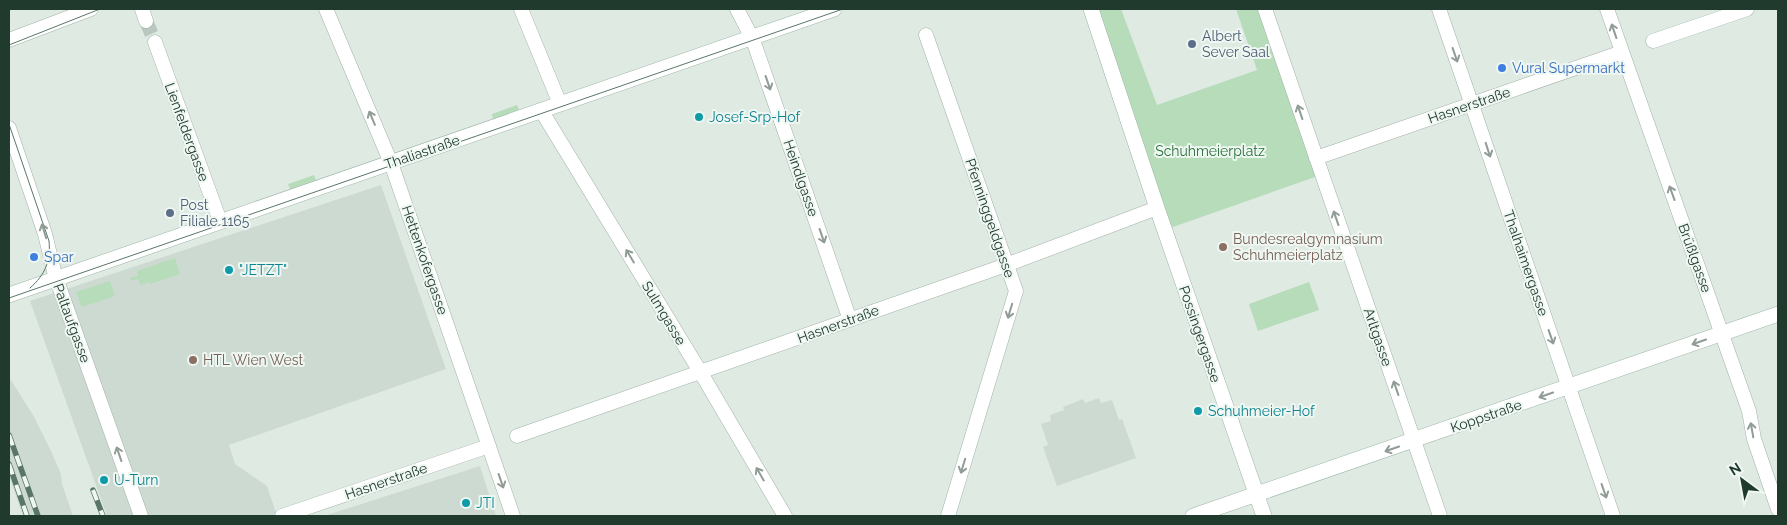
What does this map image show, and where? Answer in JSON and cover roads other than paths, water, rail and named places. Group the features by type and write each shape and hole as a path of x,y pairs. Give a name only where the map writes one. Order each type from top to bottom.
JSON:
{"main road":[{"name":"Thaliastraße","path":"9,295 834,9"},
{"path":"1091,9 1156,208"},
{"name":"Possingergasse","path":"1156,208 1264,516"},
{"name":"Koppstraße","path":"1194,516 1778,314"}],"street":[{"path":"9,40 91,9"},
{"name":"Hettenkofergasse","path":"326,9 391,163 513,516"},
{"path":"521,9 560,104"},
{"name":"Heindlgasse","path":"737,9 752,37 850,320"},
{"path":"1266,9 1316,158"},
{"name":"Thalhaimergasse","path":"1439,9 1613,516"},
{"name":"Brüßlgasse","path":"1607,9 1749,410 1754,439 1778,509"},
{"path":"1653,42 1747,9"},
{"name":"Pfenninggeldgasse","path":"926,35 1016,291 948,516"},
{"name":"Lienfeldergasse","path":"154,42 220,221"},
{"name":"Hasnerstraße","path":"1316,158 1622,52"},
{"name":"Sulmgasse","path":"541,110 701,373 785,516"},
{"name":"Paltaufgasse","path":"9,128 45,234 56,278 141,516"},
{"name":"Arltgasse","path":"1316,158 1440,516"},
{"name":"Hasnerstraße","path":"517,436 1006,265 1156,208"},
{"name":"Hasnerstraße","path":"282,516 489,446"}],"tunnel":[{"path":"146,21 155,42"}],"tram line":[{"path":"9,45 100,9"},
{"path":"9,298 843,9"},
{"path":"9,124 49,241 49,255 46,267 40,278 30,288"}],"railway":[{"path":"9,435 38,516"},
{"path":"9,464 27,516"},
{"path":"93,490 103,516"}],"place":[{"name":"Albert Sever Saal","path":"1192,44"},
{"name":"Vural Supermarkt","path":"1502,68"},
{"name":"Josef-Srp-Hof","path":"699,117"},
{"name":"Post Filiale 1165","path":"170,213"},
{"name":"Bundesrealgymnasium Schuhmeierplatz","path":"1223,247"},
{"name":"Spar","path":"34,257"},
{"name":"\"JETZT\"","path":"229,270"},
{"name":"HTL Wien West","path":"193,360"},
{"name":"Schuhmeier-Hof","path":"1198,411"},
{"name":"U-Turn","path":"104,480"},
{"name":"JTI","path":"466,503"}],"park label":[{"name":"Schuhmeierplatz","path":"1210,151"}]}
